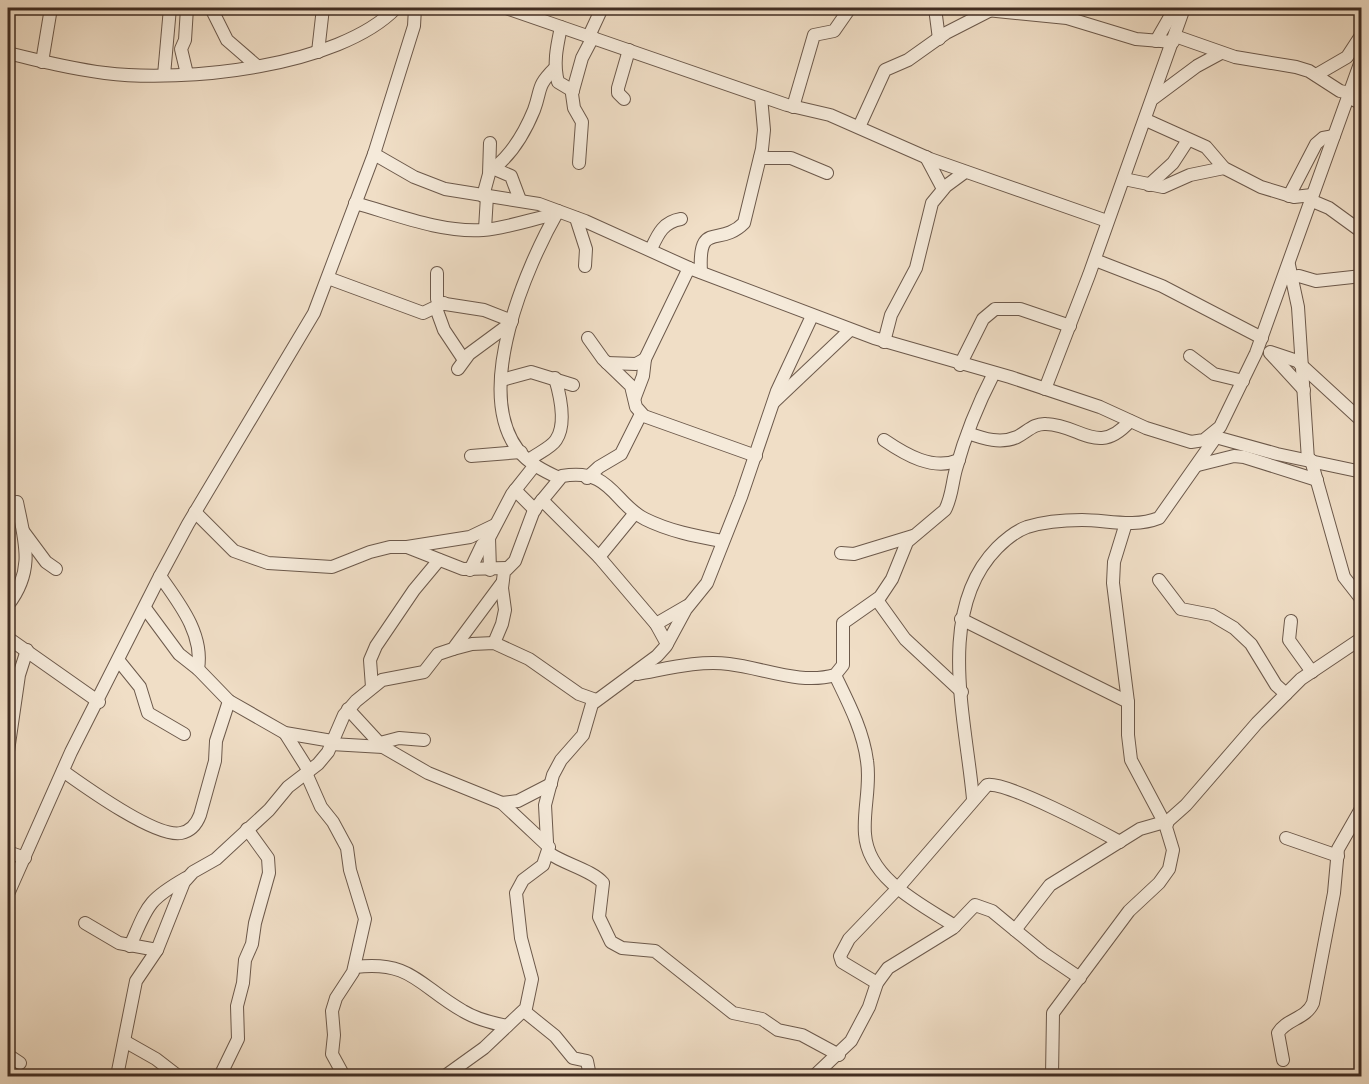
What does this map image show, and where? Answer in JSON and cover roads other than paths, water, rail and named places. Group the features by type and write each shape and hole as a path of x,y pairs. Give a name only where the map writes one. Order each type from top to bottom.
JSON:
{"street":[{"path":"42,62 51,8"},
{"path":"164,75 170,8"},
{"path":"211,8 227,40 257,66"},
{"path":"318,52 323,8"},
{"path":"8,53 107,74 187,74 257,66 318,52 359,35 396,8"},
{"path":"8,894 63,771 160,576 195,512 314,313 374,154 414,26 415,8"},
{"path":"506,8 761,97 830,115 965,172 1107,221"},
{"path":"579,163 582,131 573,101 573,91 582,58 602,8"},
{"path":"793,107 814,35 834,31 850,8"},
{"path":"935,8 939,39"},
{"path":"967,8 1058,12 1136,39 1156,41 1174,39 1251,61 1267,61 1296,67 1316,75 1362,104"},
{"path":"1156,41 1175,8"},
{"path":"1045,389 1095,260 1184,8"},
{"path":"187,74 181,49 191,10"},
{"path":"859,127 885,70 908,60 987,10"},
{"path":"561,27 555,69 558,82 573,91"},
{"path":"1316,75 1347,57 1362,34"},
{"path":"624,99 618,93 618,88 629,50"},
{"path":"1154,98 1197,66 1221,53"},
{"path":"973,799 962,692 961,619 969,590 986,559 1014,534 1026,527 1082,520 1126,523 1150,521 1164,514 1198,465 1220,427 1261,341 1290,271 1311,197 1362,58"},
{"path":"492,167 504,160 519,140 535,108 539,87 555,69"},
{"path":"1334,88 1355,77"},
{"path":"635,397 644,376 645,358 695,270 705,241 709,236 737,229 744,223 760,158 764,130 761,97"},
{"path":"1146,120 1206,147 1224,168 1261,187 1289,196 1311,197 1362,232"},
{"path":"1289,196 1316,144 1323,138 1334,136"},
{"path":"1149,185 1173,163 1188,140"},
{"path":"485,229 485,196 492,167 490,143"},
{"path":"374,154 414,177 446,189 520,200 576,218 695,270 850,330 1100,407 1130,421 1191,442 1204,441 1214,436 1362,472"},
{"path":"926,157 942,189"},
{"path":"760,158 791,158 827,173"},
{"path":"492,167 511,176 520,200"},
{"path":"1124,179 1163,187 1190,175 1224,168"},
{"path":"884,342 891,315 920,258 928,213 942,189 965,172"},
{"path":"355,203 429,223 485,229 557,213"},
{"path":"557,213 526,274 512,322 502,380 507,429 528,459 559,478"},
{"path":"576,218 586,249 585,266"},
{"path":"651,249 663,226 669,221 681,219"},
{"path":"1095,260 1162,286 1261,341 1304,390"},
{"path":"1290,271 1316,281 1362,276"},
{"path":"1290,271 1298,307 1305,440 1309,460 1317,480 1344,577 1362,600"},
{"path":"437,273 437,299 444,330 461,364 487,339 512,322"},
{"path":"328,278 423,313 440,306 498,313 512,322"},
{"path":"960,365 983,319 994,309 1020,309 1070,326"},
{"path":"445,1077 484,1048 524,1011 532,979 519,925 517,887 543,865 548,847 545,805 550,784 561,760 583,735 590,708 596,700 657,656 667,644 691,603 707,583 756,456 773,403 812,316"},
{"path":"773,403 850,330"},
{"path":"588,338 607,363 625,378 641,414 650,420 756,456"},
{"path":"1270,352 1300,363 1362,421"},
{"path":"1190,356 1214,374 1243,381"},
{"path":"607,363 636,364 645,358"},
{"path":"502,380 531,372 573,385"},
{"path":"632,675 720,664 813,679 835,675 843,665 843,623 878,600 892,579 903,549 914,535 945,510 968,433 994,374"},
{"path":"471,456 528,459 552,444 560,431 561,406 555,378"},
{"path":"587,478 599,466 621,454 641,414"},
{"path":"968,433 1002,441 1017,437 1034,426 1047,423 1091,438 1101,438 1113,436 1130,421"},
{"path":"884,440 910,455 936,464 959,460"},
{"path":"1198,465 1234,456 1244,457 1317,480"},
{"path":"471,570 478,551 489,538 515,490 528,459"},
{"path":"453,649 502,583 507,568 515,561 538,505 559,478 567,475 605,483 614,489 634,513 666,528 722,541"},
{"path":"515,490 538,505 599,557 656,624 667,644"},
{"path":"8,604 26,575 17,502"},
{"path":"195,512 234,551 268,563 332,567 370,552 477,535 495,525"},
{"path":"599,557 634,513"},
{"path":"1052,1077 1053,1013 1129,911 1159,883 1169,869 1173,850 1166,821 1131,760 1128,702 1113,583 1114,562 1126,523"},
{"path":"22,530 46,562 56,569"},
{"path":"841,553 854,554 914,535"},
{"path":"489,538 490,570"},
{"path":"406,547 471,570 507,568"},
{"path":"372,687 370,660 376,646 414,590 439,560"},
{"path":"160,576 194,632 199,647 198,669"},
{"path":"1159,580 1182,609 1212,615 1233,628 1251,644 1276,685 1286,694"},
{"path":"494,643 505,610 502,583"},
{"path":"878,600 906,639 962,692"},
{"path":"656,624 691,603"},
{"path":"144,608 179,654 198,669 229,701 285,733 332,742 382,745 399,738 424,740"},
{"path":"961,619 1128,702"},
{"path":"1291,621 1289,640 1312,672"},
{"path":"8,638 99,702"},
{"path":"1016,930 1044,889 1119,842 1149,826 1166,821 1286,694 1312,672 1362,638"},
{"path":"130,946 151,901 162,891 216,859 269,810 288,787 318,764 348,709 372,687 390,677 424,672 438,654 453,649 478,643 494,643 529,659 579,694 596,700"},
{"path":"8,751 11,705 27,650"},
{"path":"119,661 140,687 148,713 184,734"},
{"path":"835,675 865,744 868,764 865,835 867,850 874,862 898,888 955,926"},
{"path":"63,771 116,807 152,826 183,833 197,822 200,815 215,761 216,741 229,701"},
{"path":"348,709 382,745 428,773 502,803 569,866 599,878 603,883 599,917 611,942 622,948 655,951 733,1013 762,1019 778,1030 802,1035 839,1055"},
{"path":"285,733 308,772 321,807 333,822 350,857 350,870 365,919 354,967 336,998 332,1011 334,1035 332,1054 344,1077"},
{"path":"502,803 518,801 550,784"},
{"path":"877,983 842,962 840,956 858,928 898,888 987,785 1000,786 1074,817 1119,842"},
{"path":"1283,1060 1279,1030 1308,1012 1313,1003 1334,893 1341,842 1362,807"},
{"path":"1149,826 1170,839"},
{"path":"220,1077 238,1039 237,1006 243,983 244,960 253,939 255,923 269,873 268,858 247,829"},
{"path":"1286,838 1338,856"},
{"path":"8,852 25,858"},
{"path":"117,1077 126,1042 133,991 157,950 179,889 188,876"},
{"path":"814,1077 852,1041 869,1007 877,983 888,968 955,926 973,906 980,905 1080,978"},
{"path":"85,923 119,943 157,950"},
{"path":"354,967 379,964 404,971 464,1012 507,1026"},
{"path":"524,1011 555,1036 573,1058 587,1061 590,1077"},
{"path":"126,1042 156,1059 178,1077"},
{"path":"8,1055 20,1063"}]}
